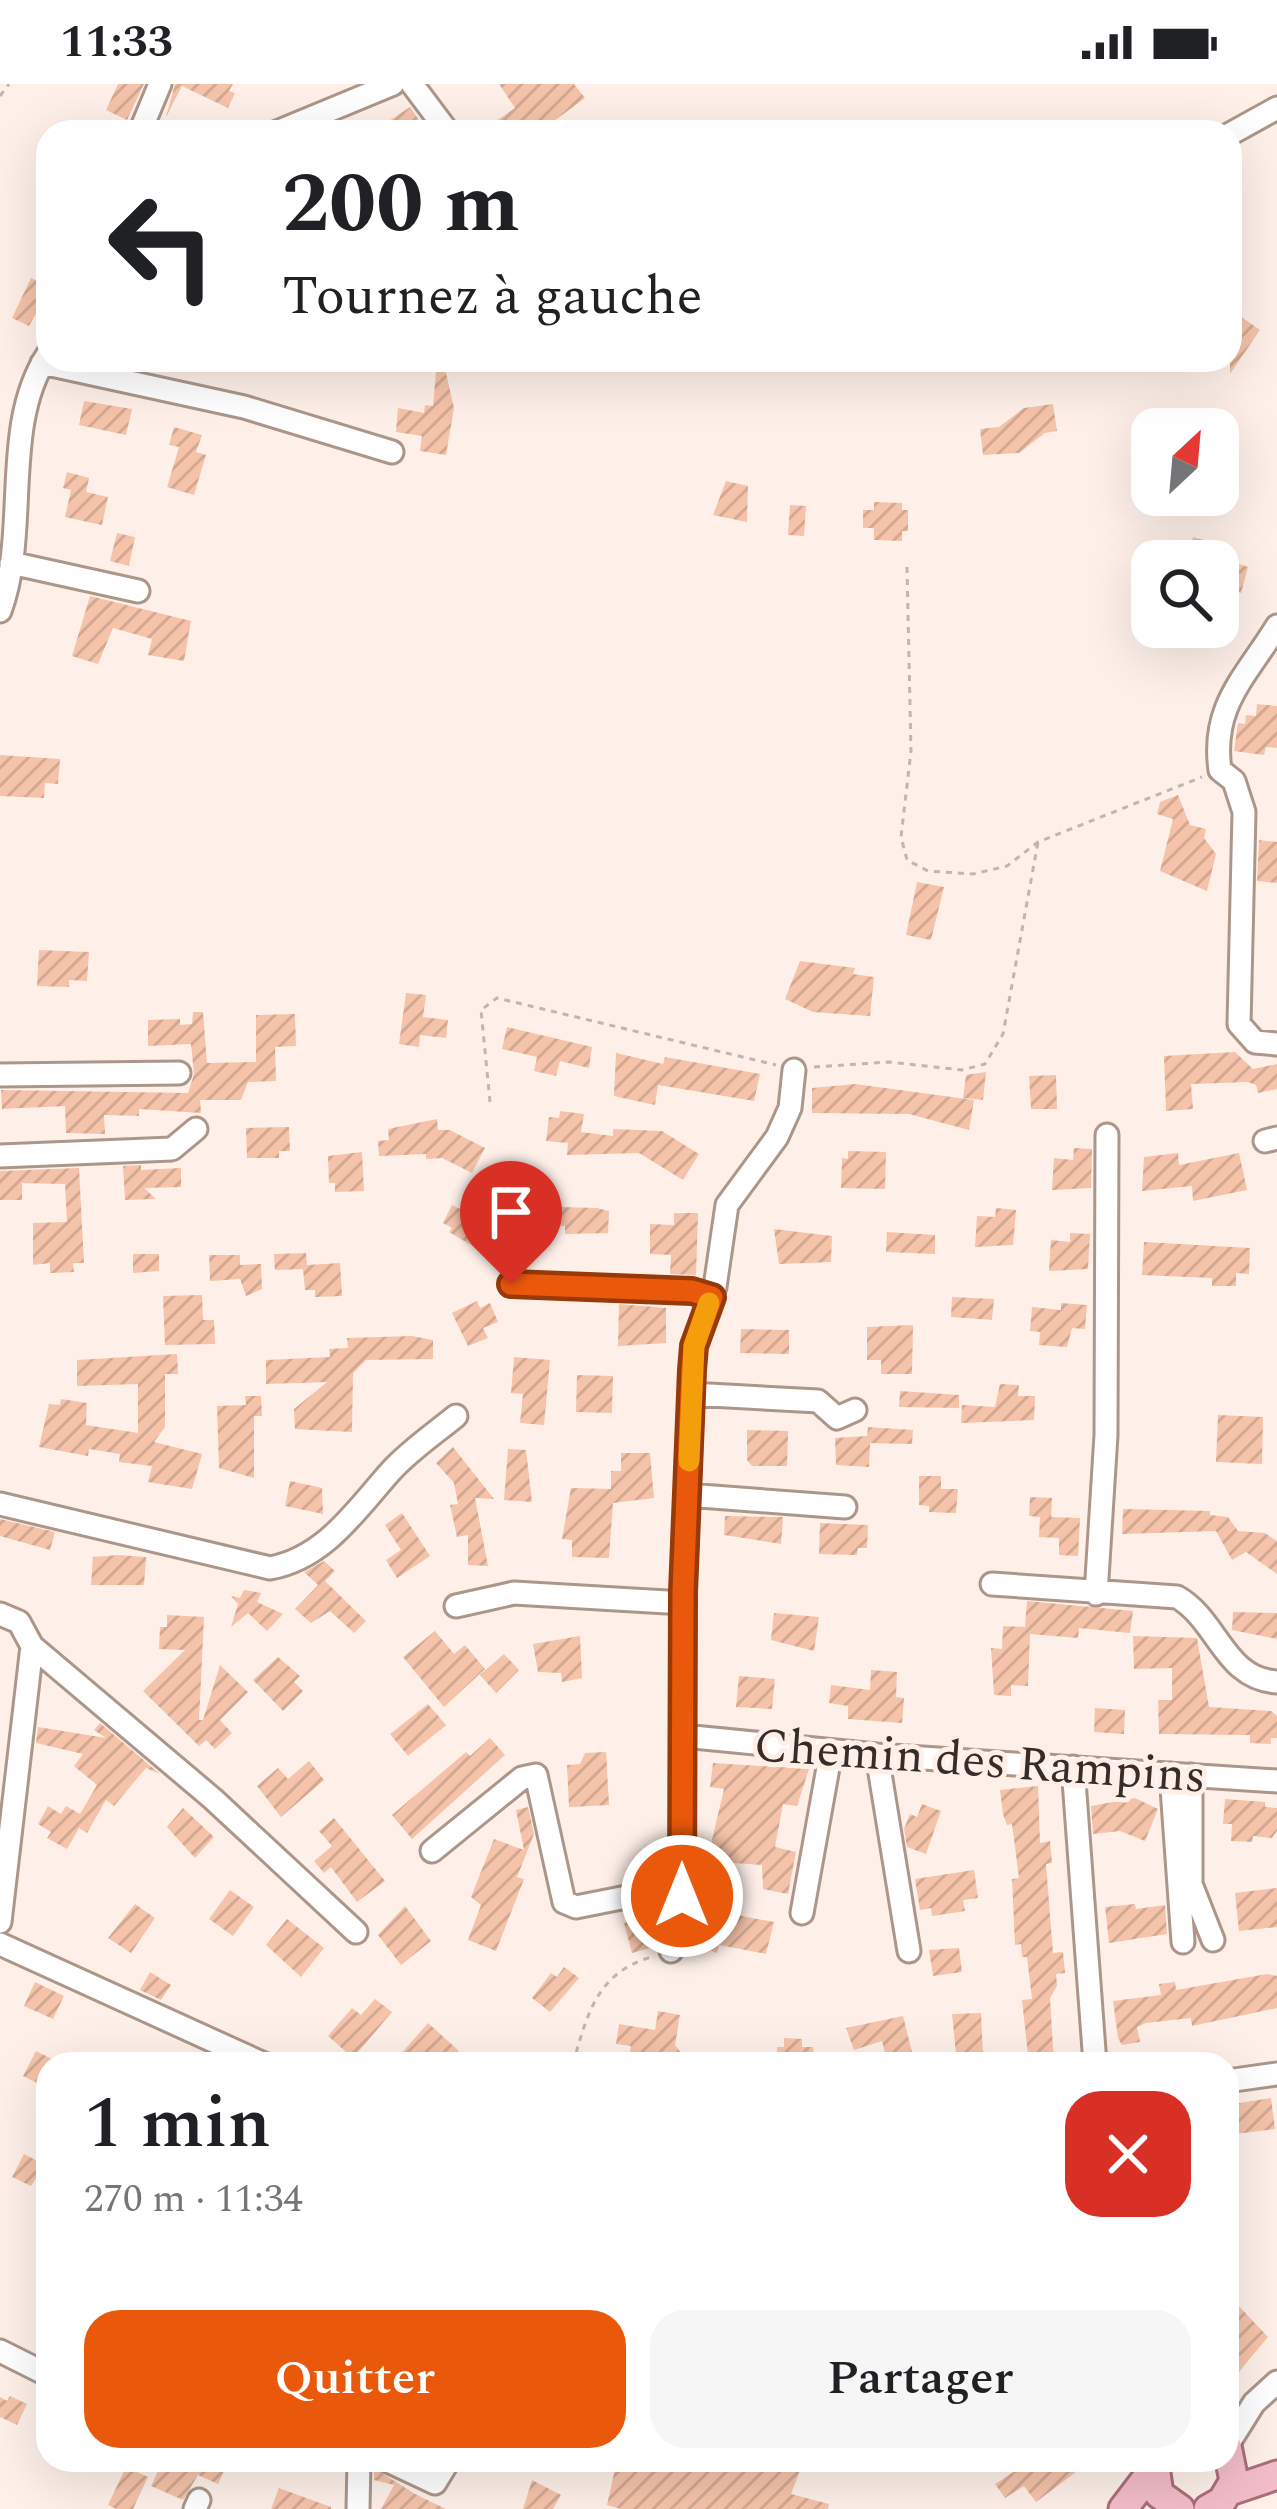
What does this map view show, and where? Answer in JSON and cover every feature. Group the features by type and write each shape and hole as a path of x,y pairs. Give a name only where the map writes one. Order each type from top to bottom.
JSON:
{"main road":[{"path":"1239,2456 1273,2475"},
{"path":"1124,2509 1149,2472"},
{"path":"1155,2472 1164,2507"},
{"path":"1219,2500 1273,2475"}],"street":[{"path":"145,120 160,84"},
{"path":"306,120 394,84"},
{"path":"412,84 439,120"},
{"path":"1242,127 1277,108"},
{"path":"0,610 11,563 24,411 40,372"},
{"path":"99,372 244,407 392,452"},
{"path":"11,563 138,591"},
{"path":"1277,626 1219,718 1220,770 1234,781 1244,812 1239,1024 1255,1042 1277,1044"},
{"path":"671,1951 682,1886 683,1603 694,1346 712,1297 727,1205 777,1137 790,1108 794,1070"},
{"path":"0,1075 179,1072"},
{"path":"0,1156 172,1149 196,1129"},
{"path":"1096,1594 1106,1436 1107,1135"},
{"path":"511,1284 692,1291 712,1297"},
{"path":"692,1394 818,1401 837,1418 855,1410"},
{"path":"0,1504 270,1568 292,1564 319,1548 394,1467 456,1416"},
{"path":"687,1495 845,1507"},
{"path":"992,1584 1177,1597 1194,1607 1249,1677 1277,1682"},
{"path":"456,1606 514,1593 683,1603"},
{"path":"0,1614 19,1622 32,1646 213,1799 356,1932"},
{"path":"0,1922 7,1815 32,1646"},
{"name":"Chemin des Rampins","path":"683,1736 877,1755 1277,1781"},
{"path":"802,1913 831,1751"},
{"path":"877,1755 909,1951"},
{"path":"1073,1767 1093,2052"},
{"path":"433,1852 522,1778 536,1774 564,1902 576,1907 682,1886"},
{"path":"1181,1774 1191,1884 1213,1940"},
{"path":"1181,1774 1183,1942"},
{"path":"0,1943 238,2052"},
{"path":"1239,2079 1277,2074"},
{"path":"0,2351 36,2369"},
{"path":"1239,2410 1277,2383"},
{"path":"1239,2431 1254,2403"},
{"path":"358,2509 359,2472"},
{"path":"412,2472 435,2483 442,2472"}],"path":[{"path":"0,96 9,84"},
{"path":"907,567 910,751 902,836 907,860 928,871 973,874 1007,866 1038,842 1220,770"},
{"path":"490,1102 481,1010 497,998 794,1070 890,1062 962,1070 985,1064 1003,1034 1038,842"},
{"path":"577,2052 598,1992 611,1974 671,1951"}],"building":[{"path":"118,84 144,84 127,120 106,110"},
{"path":"175,84 233,84 229,91 235,93 228,108 182,86 166,117"},
{"path":"499,84 574,84 585,98 555,120 498,120 515,108"},
{"path":"410,107 419,120 390,120"},
{"path":"31,278 36,280 36,313 29,326 12,318"},
{"path":"1242,317 1260,330 1242,356"},
{"path":"436,372 446,372 454,408 446,455 420,451 422,436 396,432 398,408 424,413 425,405 433,406"},
{"path":"84,401 132,409 126,435 79,425"},
{"path":"1053,404 1057,431 1045,433 1019,453 983,455 980,429 999,427 1024,408"},
{"path":"174,427 202,435 196,452 206,455 194,495 167,487 179,447 169,445"},
{"path":"67,472 89,478 86,492 108,497 102,525 65,517 71,490 63,488"},
{"path":"726,481 748,486 747,522 713,515"},
{"path":"874,502 902,503 902,510 908,510 908,531 902,531 902,541 874,540 874,528 863,528 863,510 874,510"},
{"path":"790,505 806,506 804,536 788,535"},
{"path":"117,533 135,537 129,566 110,561"},
{"path":"1239,564 1248,567 1239,592"},
{"path":"90,596 191,621 184,661 148,655 152,639 113,628 98,664 72,656"},
{"path":"1257,704 1277,706 1277,748 1266,747 1264,755 1234,751 1238,723 1245,724 1246,715 1256,716"},
{"path":"0,755 60,759 58,784 45,783 44,798 0,796"},
{"path":"1178,795 1190,825 1206,829 1204,838 1216,854 1207,891 1160,871 1173,819 1157,814 1160,802"},
{"path":"1259,840 1277,842 1277,883 1257,881"},
{"path":"917,882 944,887 931,940 906,935"},
{"path":"39,950 89,952 87,981 69,980 69,987 37,986"},
{"path":"800,961 855,968 853,974 874,977 870,1016 813,1012 785,999"},
{"path":"406,993 426,995 423,1017 448,1020 446,1038 420,1035 419,1047 399,1044"},
{"path":"193,1012 203,1012 207,1063 256,1062 256,1015 295,1014 296,1046 275,1047 276,1081 248,1082 241,1100 200,1100 201,1113 139,1109 139,1116 104,1115 105,1134 66,1133 65,1106 2,1109 1,1090 188,1093 194,1074 191,1044 148,1046 148,1020 180,1019 180,1025 192,1024"},
{"path":"507,1027 592,1047 589,1068 560,1061 556,1076 534,1071 537,1057 502,1049"},
{"path":"1235,1052 1253,1069 1277,1064 1277,1089 1258,1093 1256,1085 1248,1082 1191,1084 1193,1109 1166,1111 1164,1056"},
{"path":"616,1053 663,1064 665,1057 760,1074 754,1101 658,1085 655,1105 614,1096"},
{"path":"986,1072 983,1100 963,1098 966,1075"},
{"path":"1056,1075 1057,1109 1031,1109 1029,1076"},
{"path":"855,1084 974,1100 969,1130 909,1114 812,1113 812,1088"},
{"path":"560,1111 584,1114 581,1132 613,1136 613,1129 662,1131 699,1154 683,1180 639,1153 567,1155 568,1143 546,1141 549,1117 559,1118"},
{"path":"437,1119 438,1130 450,1130 485,1148 472,1173 442,1158 426,1159 426,1154 379,1156 378,1141 389,1140 388,1129"},
{"path":"289,1127 290,1151 279,1151 279,1158 247,1158 246,1128"},
{"path":"1074,1148 1092,1149 1091,1188 1052,1190 1054,1158 1073,1160"},
{"path":"848,1151 886,1152 885,1189 841,1188 842,1158 848,1159"},
{"path":"362,1152 364,1191 335,1192 335,1183 329,1183 328,1156"},
{"path":"1178,1153 1179,1165 1239,1153 1247,1190 1193,1201 1192,1186 1142,1191 1144,1157"},
{"path":"141,1165 141,1170 181,1168 181,1187 144,1188 156,1199 125,1200 123,1166"},
{"path":"79,1168 84,1263 73,1263 74,1272 50,1273 50,1263 33,1265 33,1223 67,1222 65,1184 22,1183 22,1200 0,1200 0,1171"},
{"path":"452,1205 487,1222 488,1205 597,1208 609,1211 608,1233 565,1234 565,1226 517,1225 517,1254 495,1259 449,1232 452,1228 443,1223"},
{"path":"996,1208 1016,1210 1013,1245 975,1247 977,1216 995,1217"},
{"path":"674,1213 698,1213 696,1275 670,1274 671,1255 650,1254 650,1224 674,1225"},
{"path":"774,1229 832,1236 831,1262 779,1264"},
{"path":"887,1232 935,1235 935,1254 886,1252"},
{"path":"1070,1233 1090,1234 1088,1269 1049,1271 1051,1240 1070,1242"},
{"path":"1144,1242 1250,1248 1249,1274 1236,1273 1236,1286 1212,1286 1212,1278 1142,1275"},
{"path":"306,1253 307,1265 340,1263 342,1296 315,1297 315,1290 305,1290 303,1269 275,1270 274,1254"},
{"path":"133,1254 159,1254 159,1271 133,1273"},
{"path":"209,1255 240,1255 240,1265 261,1264 262,1289 246,1296 240,1279 210,1281"},
{"path":"202,1295 203,1320 214,1320 215,1344 165,1345 163,1296"},
{"path":"952,1297 994,1299 992,1320 951,1317"},
{"path":"477,1301 480,1308 490,1303 498,1322 483,1328 488,1338 468,1346 452,1313"},
{"path":"1061,1303 1087,1305 1085,1329 1072,1328 1067,1347 1039,1345 1040,1332 1030,1331 1032,1307 1061,1310"},
{"path":"619,1304 666,1308 666,1343 618,1346"},
{"path":"913,1325 912,1374 881,1374 881,1360 867,1360 867,1327"},
{"path":"741,1329 789,1330 789,1354 740,1353"},
{"path":"347,1338 433,1340 433,1359 366,1360 353,1373 352,1432 295,1429 294,1409 327,1382 266,1384 266,1360 330,1357 329,1349 348,1348"},
{"path":"177,1354 178,1374 165,1374 165,1427 154,1442 202,1454 192,1489 148,1482 152,1466 119,1462 120,1454 89,1449 88,1456 39,1447 49,1404 60,1405 61,1399 87,1403 86,1425 138,1433 138,1384 77,1386 77,1360"},
{"path":"514,1357 550,1360 544,1425 520,1423 523,1394 511,1393"},
{"path":"577,1375 613,1376 612,1413 576,1412"},
{"path":"1000,1384 1019,1385 1018,1396 1035,1396 1034,1420 961,1423 962,1405 995,1407"},
{"path":"900,1391 959,1395 959,1408 899,1407"},
{"path":"245,1396 261,1396 262,1416 254,1416 254,1478 219,1468 217,1406 246,1405"},
{"path":"1218,1415 1263,1417 1262,1464 1216,1462"},
{"path":"868,1427 913,1430 912,1444 870,1443 869,1467 836,1465 835,1438 867,1436"},
{"path":"747,1430 788,1431 787,1466 752,1466 747,1460"},
{"path":"453,1447 494,1499 475,1498 488,1566 468,1565 468,1535 457,1537 450,1505 458,1504 454,1483 436,1463"},
{"path":"508,1449 526,1450 532,1502 504,1500"},
{"path":"621,1453 650,1453 654,1498 613,1503 609,1558 572,1557 572,1540 562,1539 571,1488 611,1489 611,1471 621,1471"},
{"path":"919,1476 941,1476 941,1489 958,1489 956,1513 929,1512 929,1506 919,1505"},
{"path":"290,1481 322,1488 323,1514 285,1506"},
{"path":"1030,1497 1052,1498 1051,1517 1080,1518 1078,1556 1059,1555 1059,1538 1039,1537 1040,1517 1029,1516"},
{"path":"1123,1509 1210,1511 1210,1515 1228,1517 1238,1531 1265,1533 1277,1541 1277,1574 1246,1552 1232,1560 1216,1531 1122,1534"},
{"path":"402,1513 430,1556 397,1578 386,1560 401,1550 385,1525"},
{"path":"725,1516 783,1517 781,1544 724,1535"},
{"path":"0,1519 55,1532 50,1550 0,1536"},
{"path":"820,1523 868,1525 867,1548 858,1548 857,1555 819,1554"},
{"path":"93,1557 146,1557 144,1585 91,1585"},
{"path":"324,1561 335,1571 325,1581 366,1621 354,1633 330,1611 311,1623 295,1609 318,1585 304,1572"},
{"path":"244,1590 261,1593 257,1602 283,1614 267,1631 248,1613 231,1627 238,1604 231,1596 240,1598"},
{"path":"1027,1601 1133,1611 1130,1633 1079,1628 1078,1638 1030,1634 1028,1686 1011,1685 1011,1696 994,1695 991,1648 1002,1649 1003,1626 1025,1627"},
{"path":"1233,1612 1277,1613 1277,1639 1232,1630"},
{"path":"774,1613 819,1617 814,1651 771,1640"},
{"path":"167,1615 204,1617 199,1720 203,1720 220,1665 248,1692 220,1720 232,1733 215,1749 206,1740 199,1746 143,1691 185,1650 159,1649 160,1627 167,1627"},
{"path":"435,1631 454,1654 465,1645 485,1669 444,1707 403,1657"},
{"path":"580,1636 582,1678 562,1682 561,1673 538,1672 533,1644"},
{"path":"1133,1636 1197,1638 1209,1707 1271,1711 1277,1716 1277,1738 1271,1738 1271,1744 1250,1743 1250,1735 1159,1734 1158,1700 1172,1700 1172,1668 1134,1669"},
{"path":"504,1654 519,1670 496,1693 480,1675"},
{"path":"278,1657 300,1676 294,1682 303,1691 283,1711 253,1680"},
{"path":"871,1670 897,1672 896,1697 904,1698 902,1723 848,1719 848,1706 829,1703 831,1685 870,1690"},
{"path":"739,1676 775,1679 772,1709 736,1707"},
{"path":"428,1704 446,1725 408,1756 390,1734"},
{"path":"1095,1708 1125,1710 1124,1734 1094,1732"},
{"path":"100,1723 160,1774 146,1768 114,1806 106,1800 87,1833 79,1828 67,1849 47,1838 51,1832 38,1824 48,1806 61,1814 66,1806 80,1814 97,1785 74,1766 83,1754 36,1743 38,1727 106,1738 94,1730"},
{"path":"490,1738 505,1755 412,1839 392,1815 466,1752 470,1756"},
{"path":"606,1752 609,1805 569,1807 567,1765 580,1764 585,1753"},
{"path":"309,1761 324,1780 281,1817 257,1786 278,1768 288,1779"},
{"path":"713,1763 809,1769 797,1806 783,1804 775,1847 796,1852 788,1894 763,1889 762,1865 707,1861 724,1789 710,1787"},
{"path":"1038,1786 1040,1843 1050,1841 1052,1863 1046,1864 1053,1953 1063,1952 1065,1973 1056,1974 1057,1986 1050,1998 1053,2052 1028,2052 1022,2000 1032,1999 1027,1957 1022,1957 1021,1944 1015,1945 1012,1879 1019,1878 1012,1824 1007,1825 1003,1814 1000,1790"},
{"path":"1135,1798 1158,1809 1145,1841 1120,1831 1093,1834 1091,1806"},
{"path":"1225,1799 1265,1802 1265,1807 1277,1808 1277,1831 1272,1838 1231,1841 1232,1824 1223,1824"},
{"path":"922,1804 941,1811 926,1854 907,1847 904,1829 910,1814 917,1817"},
{"path":"528,1807 534,1834 517,1877 524,1879 496,1951 468,1940 481,1905 471,1897 494,1839 524,1850 516,1810"},
{"path":"183,1808 214,1837 195,1858 167,1827"},
{"path":"334,1818 385,1881 357,1902 331,1867 324,1873 314,1861 332,1846 319,1831"},
{"path":"667,1851 667,1874 648,1877 646,1853"},
{"path":"974,1870 978,1898 963,1900 965,1911 932,1916 931,1908 920,1910 915,1879"},
{"path":"1277,1888 1277,1927 1239,1931 1235,1893"},
{"path":"230,1890 254,1907 233,1936 209,1919"},
{"path":"135,1904 155,1918 131,1953 108,1938"},
{"path":"1135,1904 1136,1909 1165,1905 1167,1934 1109,1943 1105,1907"},
{"path":"665,1905 663,1914 652,1912 657,1946 632,1953 624,1923 633,1921 630,1912"},
{"path":"405,1906 431,1941 401,1965 378,1935"},
{"path":"726,1913 774,1922 766,1954 719,1945 717,1953 697,1946 707,1918 724,1924"},
{"path":"287,1919 324,1948 301,1977 266,1945"},
{"path":"959,1948 962,1972 933,1976 929,1950"},
{"path":"564,1967 579,1978 550,2012 532,1998 551,1973 557,1977"},
{"path":"150,1972 171,1985 161,2000 140,1990"},
{"path":"1277,1976 1277,2008 1192,2026 1191,2018 1146,2023 1137,2027 1140,2042 1122,2045 1118,2038 1113,2001 1161,1995 1159,1984 1175,1982 1176,1990"},
{"path":"35,1982 64,1996 53,2019 24,2006"},
{"path":"375,1999 392,2012 358,2052 346,2052 328,2036 352,2008 361,2015"},
{"path":"658,2011 680,2015 675,2045 680,2052 630,2052 631,2046 616,2044 619,2024 655,2030"},
{"path":"981,2013 983,2052 956,2052 952,2014"},
{"path":"903,2016 912,2052 885,2052 882,2041 854,2050 846,2028"},
{"path":"428,2023 459,2051 458,2052 403,2052"},
{"path":"784,2038 802,2039 802,2047 813,2047 814,2052 777,2052 777,2047 784,2047"},
{"path":"36,2051 38,2052 36,2082 23,2076"},
{"path":"1271,2098 1275,2129 1239,2134 1239,2103"},
{"path":"24,2154 36,2160 31,2186 12,2177"},
{"path":"1239,2306 1268,2337 1239,2372"},
{"path":"10,2396 27,2404 17,2425 0,2417 0,2397 7,2401"},
{"path":"124,2472 148,2477 133,2509 108,2505"},
{"path":"157,2472 224,2472 218,2484 198,2475 183,2500 151,2486"},
{"path":"374,2472 380,2472 446,2509 381,2509 394,2485 374,2480"},
{"path":"614,2472 799,2472 791,2494 829,2504 828,2509 621,2509 607,2505"},
{"path":"1014,2472 1076,2472 1036,2502 1024,2486 1005,2498 995,2484"},
{"path":"532,2480 561,2495 553,2509 523,2509"},
{"path":"279,2488 331,2507 331,2509 271,2509"}],"slow traffic":[{"path":"689,1461 694,1346 709,1303"}],"route":[{"path":"511,1284 692,1291 712,1297 694,1346 692,1370 683,1592 682,1896"}]}
